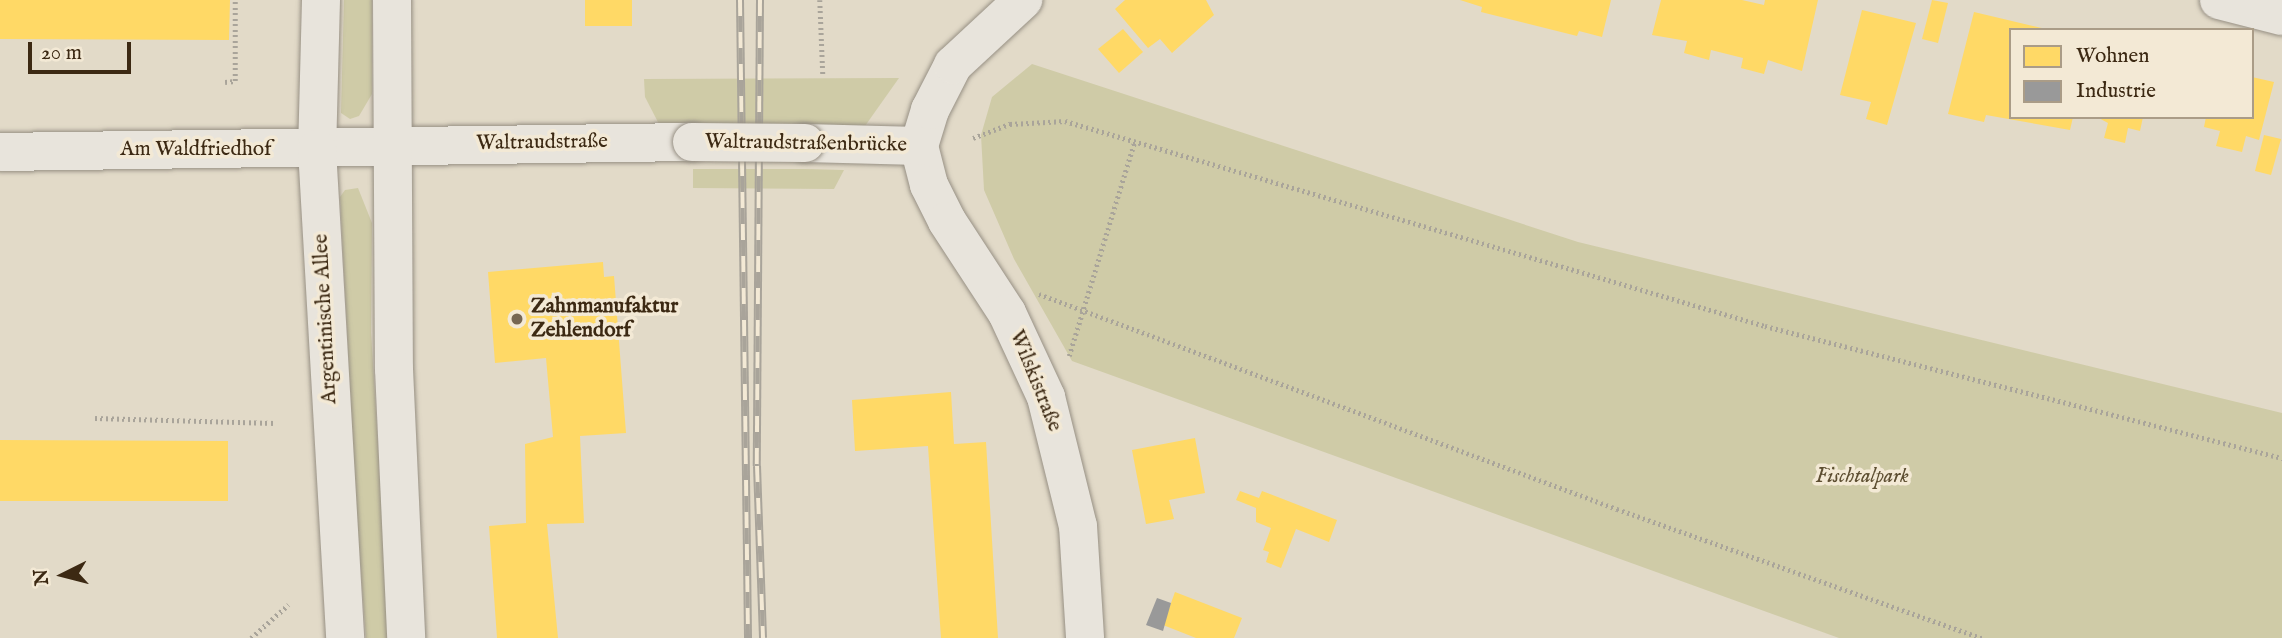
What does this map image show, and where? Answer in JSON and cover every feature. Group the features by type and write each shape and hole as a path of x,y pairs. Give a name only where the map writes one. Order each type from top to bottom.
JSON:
{"street":[{"name":"Argentinische Allee","path":"321,0 317,149 345,638"},
{"path":"392,0 394,382 406,638"},
{"path":"919,146 930,110 953,65 1023,0"},
{"path":"2219,0 2282,16"},
{"name":"Waltraudstraße","path":"391,145 692,142"},
{"name":"Waltraudstraßenbrücke","path":"692,142 919,146"},
{"name":"Am Waldfriedhof","path":"0,152 317,149 391,145"},
{"name":"Wilskistraße","path":"919,146 929,185 947,221 1007,313 1046,397 1078,526 1085,638"}],"path":[{"path":"225,82 235,81 235,0"},
{"path":"820,0 823,75"},
{"path":"972,138 1010,124 1062,120 1765,326 2282,458"},
{"path":"1068,359 1134,143"},
{"path":"1025,288 1083,314 1982,638"},
{"path":"95,418 276,423"},
{"path":"251,638 288,605"}],"green space":[{"path":"344,0 372,0 372,94 359,116 350,119 341,113"},
{"name":"Fischtalpark","path":"1032,64 1578,242 2282,413 2282,638 1839,638 1072,361 1014,259 984,190 981,135 992,97"},
{"path":"899,78 865,126 660,126 645,97 644,79"},
{"path":"693,169 844,170 834,189 693,188"},
{"path":"358,188 372,223 371,332 390,638 366,638 357,522 340,197 345,190"}],"building: Wohnen":[{"path":"0,0 230,0 229,40 0,39"},
{"path":"585,0 632,0 632,26 585,26"},
{"path":"1125,0 1206,0 1214,15 1172,53 1160,39 1148,48 1115,9"},
{"path":"1460,0 1611,0 1602,37 1579,31 1577,36 1481,12 1482,7"},
{"path":"1661,0 1742,0 1764,5 1765,0 1818,0 1802,71 1768,60 1764,74 1741,68 1743,58 1711,50 1709,60 1684,53 1687,41 1652,35"},
{"path":"1932,0 1948,3 1938,43 1922,39"},
{"path":"1862,10 1916,23 1887,125 1866,119 1871,102 1840,95"},
{"path":"1974,12 2042,28 2009,28 2009,119 2073,119 2070,130 1986,115 1984,122 1948,114"},
{"path":"1123,29 1143,52 1119,73 1098,49"},
{"path":"2254,77 2274,82 2259,140 2246,136 2242,152 2216,146 2220,131 2204,127 2206,119 2254,119"},
{"path":"2101,119 2143,119 2140,131 2128,128 2125,143 2104,138 2108,123"},
{"path":"2264,135 2281,139 2271,175 2255,171"},
{"path":"603,262 604,277 614,276 626,433 580,436 584,523 547,524 558,638 497,638 489,526 526,523 525,444 553,437 546,358 495,363 488,272"},
{"path":"951,392 954,444 986,442 998,638 941,638 928,446 855,451 852,400"},
{"path":"1195,438 1205,493 1169,500 1174,519 1146,524 1132,450"},
{"path":"0,440 228,441 228,501 0,501"},
{"path":"1240,491 1259,498 1262,491 1337,520 1329,542 1296,529 1281,568 1266,562 1269,552 1263,550 1271,528 1256,522 1256,508 1236,500"},
{"path":"1175,592 1242,618 1234,638 1196,638 1163,625"}],"building: Industrie":[{"path":"1157,598 1171,603 1163,631 1146,625"}],"railway":[{"path":"740,0 748,638"},
{"path":"760,0 757,466 763,638"}],"place":[{"name":"Zahnmanufaktur Zehlendorf","path":"517,319"}]}
